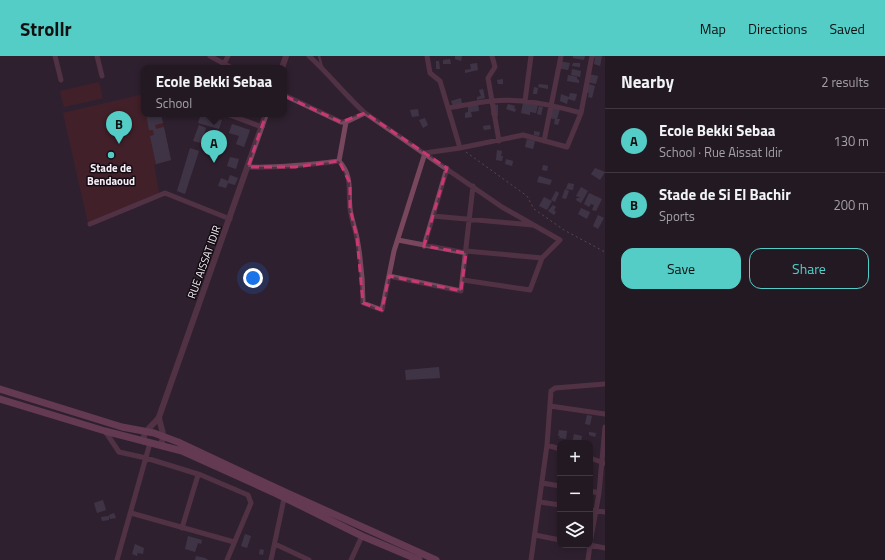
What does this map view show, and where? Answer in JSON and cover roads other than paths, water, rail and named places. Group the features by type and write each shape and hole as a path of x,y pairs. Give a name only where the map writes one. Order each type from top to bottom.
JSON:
{"main road":[{"path":"0,389 122,427 164,436 188,446 362,536 419,560"},
{"path":"0,399 105,431 182,451 436,560"}],"street":[{"path":"56,56 61,80"},
{"path":"97,56 102,76"},
{"path":"210,56 224,64 228,56"},
{"path":"309,56 365,113 448,168 502,207 560,240 542,258 530,290 462,280"},
{"path":"426,56 430,73 440,81 460,148"},
{"path":"492,56 495,67 488,78 499,141"},
{"path":"525,101 531,56"},
{"path":"544,141 561,56"},
{"path":"425,153 499,141 523,135 567,147 581,113 592,56"},
{"path":"287,96 341,122 346,122 365,113"},
{"path":"448,108 492,101 525,101 551,104 581,113"},
{"path":"235,117 262,127"},
{"name":"RUE AISSAT IDIR","path":"159,417 265,117"},
{"path":"346,122 339,161 343,166 350,183 350,208 357,238 363,283 363,303 382,310 398,240 425,153"},
{"path":"248,167 295,167 339,161"},
{"path":"424,246 448,168"},
{"path":"389,276 461,291 473,186"},
{"path":"90,224 165,193 230,219"},
{"path":"433,216 536,225"},
{"path":"398,240 424,246 466,252 542,258"},
{"path":"531,560 548,445 551,391 554,388 605,384"},
{"path":"550,406 605,414"},
{"path":"117,560 146,458 147,443 143,437 159,417"},
{"path":"159,417 164,436 160,445"},
{"path":"605,427 599,493 593,510 605,512"},
{"path":"105,431 119,452 146,458 198,474 248,495 251,502 227,560"},
{"path":"548,445 557,448"},
{"path":"593,459 603,462"},
{"path":"182,528 198,474"},
{"path":"542,483 557,486"},
{"path":"593,492 599,493"},
{"path":"271,560 285,495"},
{"path":"540,502 557,505"},
{"path":"131,513 234,542"},
{"path":"535,535 557,539"},
{"path":"351,560 362,536"},
{"path":"275,544 309,560"},
{"path":"593,546 605,548"},
{"path":"588,560 590,548"}],"lane":[{"path":"319,56 322,69"}],"place":[{"name":"Stade de Si El Bachir","path":"119,144"},
{"name":"Stade de Bendaoud","path":"111,155"},
{"name":"Ecole Bekki Sebaa","path":"214,163"}]}
